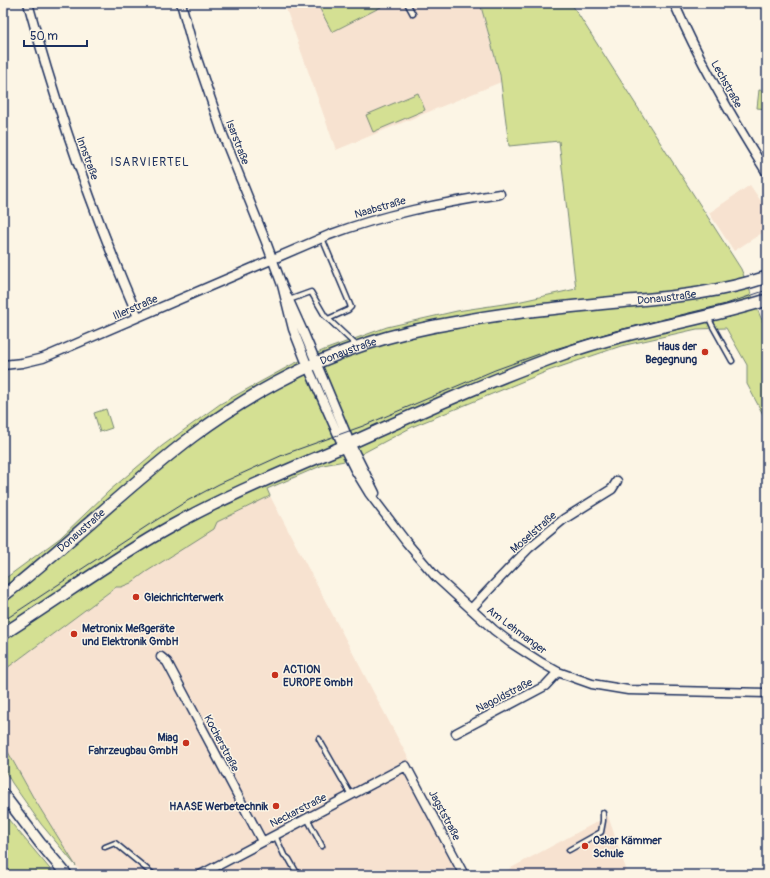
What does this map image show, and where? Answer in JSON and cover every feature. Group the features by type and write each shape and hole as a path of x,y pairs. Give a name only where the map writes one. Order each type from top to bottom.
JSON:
{"main road":[{"name":"Donaustraße","path":"3,596 53,556 156,466 194,436 241,404 312,365 357,347 382,339 458,322 520,313 693,294 735,286 767,277"},
{"path":"3,634 123,555 169,527 223,500 346,444 520,370 564,354 635,332 767,300"}],"street":[{"name":"Innstraße","path":"28,3 68,138 138,317"},
{"name":"Isarstraße","path":"181,3 223,136 289,300 312,365"},
{"name":"Lechstraße","path":"674,3 721,98 767,173"},
{"name":"Naabstraße","path":"272,260 322,238 358,225 405,211 454,201 500,194"},
{"name":"Illerstraße","path":"3,365 22,364 43,358 272,260"},
{"name":"Isarstraße","path":"282,285 293,329 312,365"},
{"name":"Am Lehmanger","path":"312,365 346,444 355,470 369,493 406,543 426,565 471,610 517,647 558,672 592,684 628,690 767,693"},
{"name":"Moselstraße","path":"471,610 501,576 529,548 564,519 612,489 617,480"},
{"name":"Kocherstraße","path":"160,657 167,662 262,841"},
{"name":"Nagoldstraße","path":"456,733 545,686 558,672"},
{"name":"Neckarstraße","path":"200,875 406,766"},
{"name":"Jagststraße","path":"406,766 464,875"},
{"path":"3,794 36,838 67,875"}],"lane":[{"path":"407,3 413,14"},
{"path":"322,238 351,306 348,310 328,319"},
{"path":"289,300 311,292 324,316 357,347"},
{"path":"708,315 732,361"},
{"path":"319,739 351,795"},
{"path":"569,850 601,832 603,813"},
{"path":"307,818 322,846"},
{"path":"274,835 284,855 290,859 298,875"},
{"path":"105,847 114,843 154,875"}],"shaded area":[{"path":"284,3 480,3 501,82 336,150"},
{"path":"750,185 767,210 767,224 762,227 765,231 734,251 709,213"},
{"path":"270,496 470,875 84,875 76,866 33,797 3,743 3,671 116,587 217,522"},
{"name":"Oskar Kämmer Schule","path":"608,816 628,875 498,875"}],"green space":[{"path":"328,3 379,3 381,7 332,32 319,7"},
{"path":"480,3 571,3 741,269 767,329 767,422 747,384 747,365 726,328 697,329 621,346 548,371 414,426 350,460 323,465 267,489 270,496 217,522 214,529 131,583 121,587 116,587 3,671 3,580 60,538 109,491 162,446 220,404 293,364 324,350 387,327 457,311 517,302 576,289 559,141 509,146 500,75"},
{"path":"759,90 767,91 767,109 757,108"},
{"path":"418,93 425,110 373,132 366,115"},
{"path":"106,409 112,428 100,432 94,413"},
{"path":"3,743 33,797 76,866 41,824 12,783 3,767"},
{"path":"3,813 55,875 3,875"}],"tram line":[{"path":"3,621 187,501 219,484 285,454 363,426 495,370 542,353 615,331 726,304 767,290"}],"place":[{"name":"Haus der Begegnung","path":"705,352"},
{"name":"Gleichrichterwerk","path":"136,597"},
{"name":"Metronix Meßgeräte und Elektronik GmbH","path":"74,634"},
{"name":"ACTION EUROPE GmbH","path":"275,675"},
{"name":"Miag Fahrzeugbau GmbH","path":"186,743"},
{"name":"HAASE Werbetechnik","path":"276,806"},
{"name":"Oskar Kämmer Schule","path":"585,846"}],"district":[{"name":"ISARVIERTEL","path":"150,162"}]}
